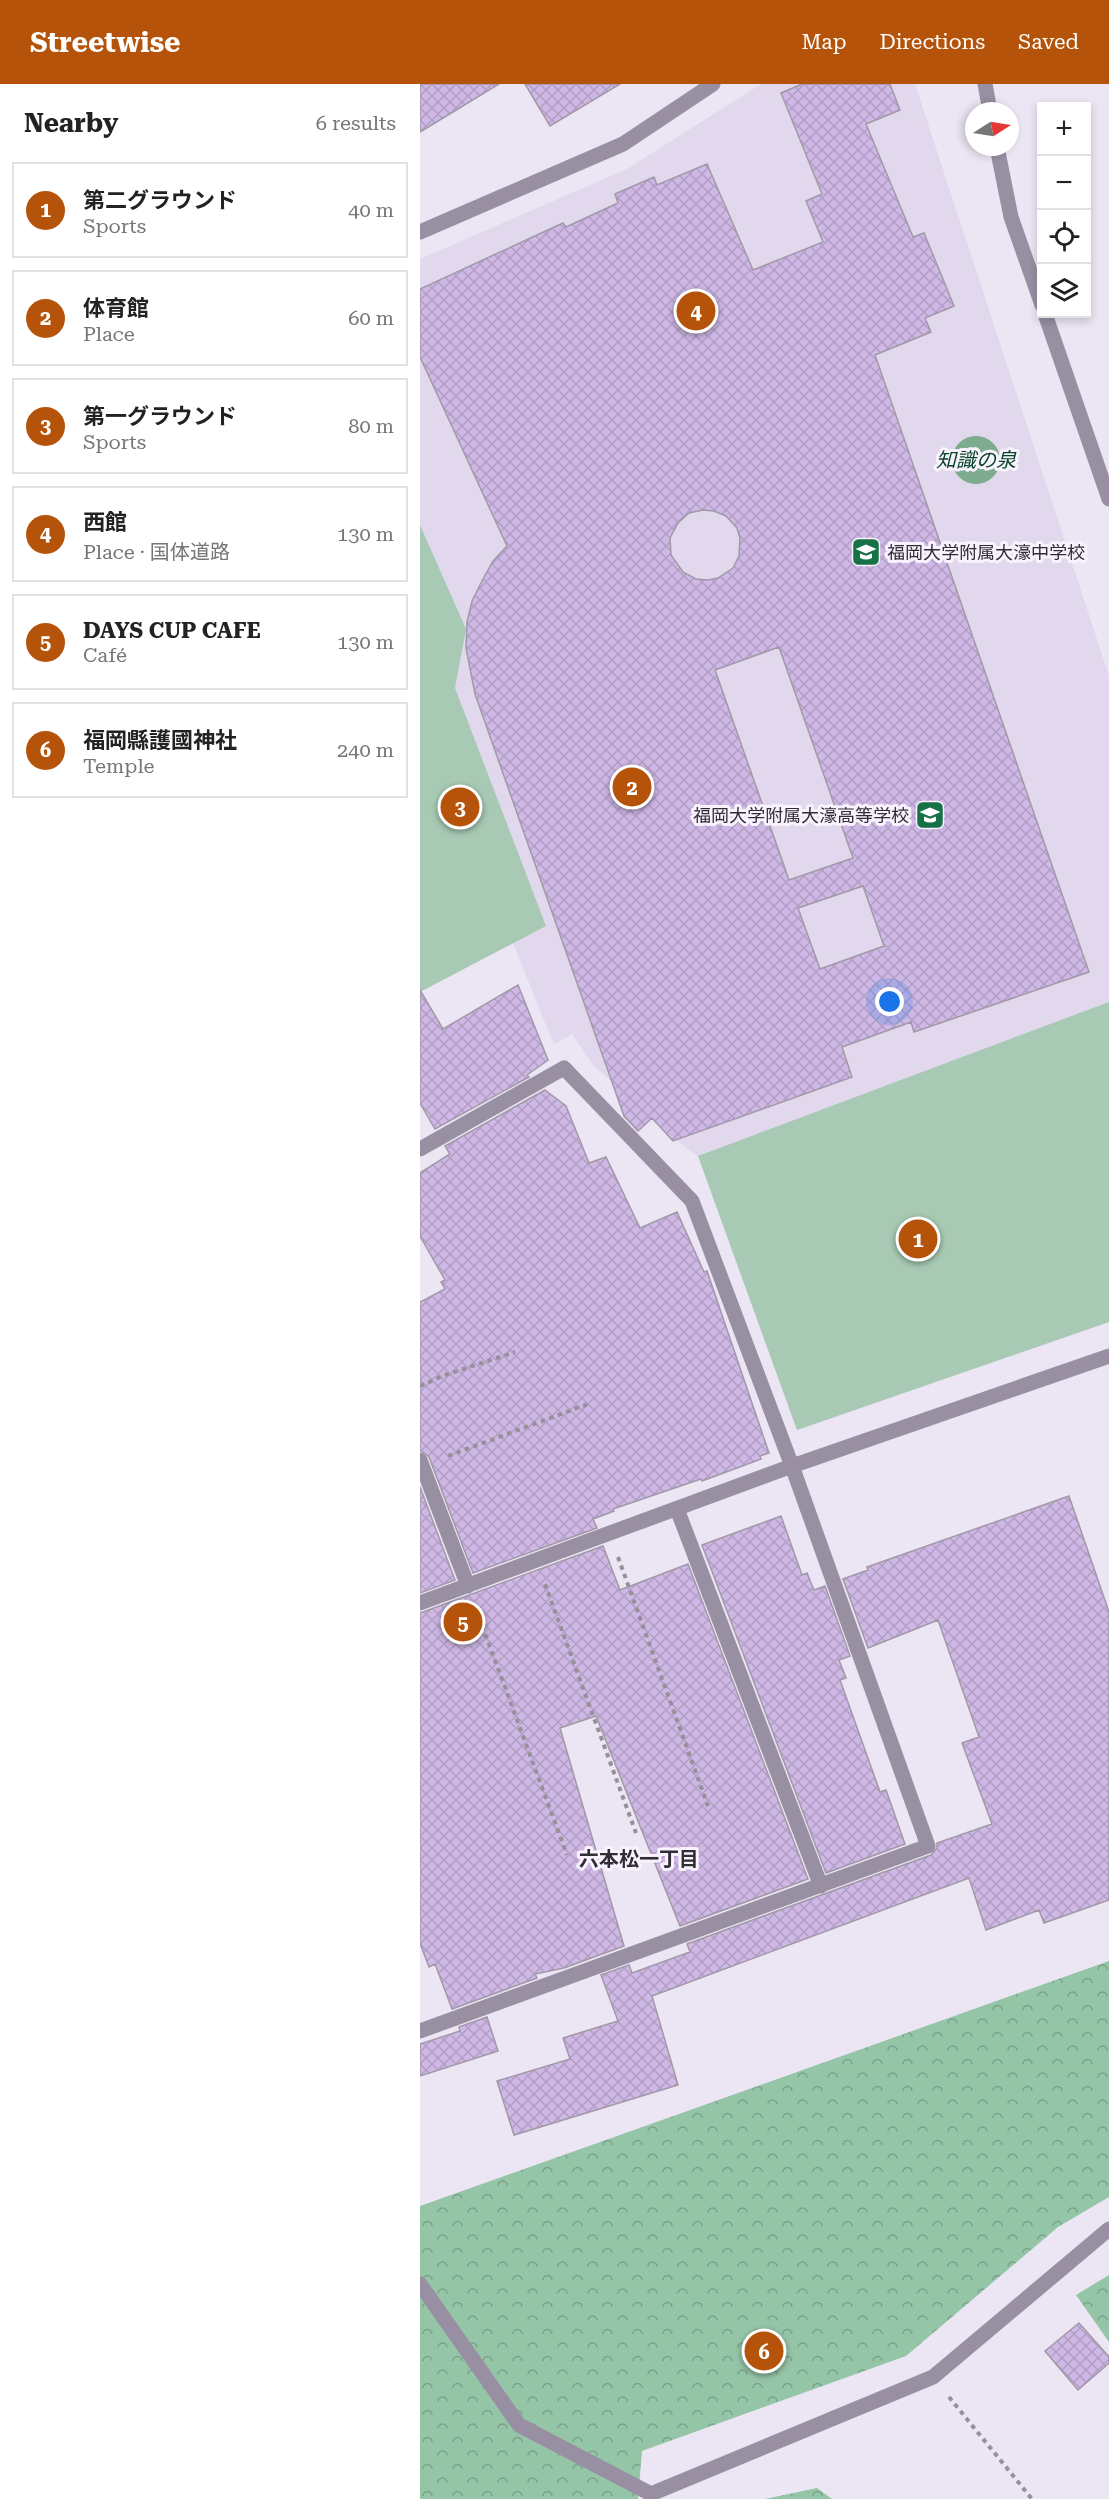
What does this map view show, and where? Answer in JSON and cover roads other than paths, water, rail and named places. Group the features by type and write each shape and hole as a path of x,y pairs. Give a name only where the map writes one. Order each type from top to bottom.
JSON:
{"street":[{"path":"420,232 623,144 713,84"},
{"path":"985,84 988,102"},
{"path":"999,156 1011,217 1037,293"},
{"path":"1046,318 1109,499"},
{"path":"420,1149 564,1068 692,1201 792,1466 928,1846 420,2031"},
{"path":"420,1604 792,1466 1109,1356"},
{"path":"421,1463 468,1586"},
{"path":"677,1509 821,1886"},
{"path":"420,2284 519,2424 651,2494 933,2377 1109,2229"}],"water":[{"name":"知識の泉","path":"971,436 981,436 993,443 1000,455 1000,465 993,477 981,484 971,484 956,473 952,465 952,455 963,440"}],"place":[{"name":"西館","path":"696,311"},
{"name":"福岡大学附属大濠中学校","path":"866,552"},
{"name":"体育館","path":"632,787"},
{"name":"第一グラウンド","path":"460,807"},
{"name":"福岡大学附属大濠高等学校","path":"930,815"},
{"name":"第二グラウンド","path":"918,1239"},
{"name":"DAYS CUP CAFE","path":"463,1622"},
{"name":"福岡縣護國神社","path":"764,2351"}],"district":[{"name":"六本松一丁目","path":"639,1859"}]}
